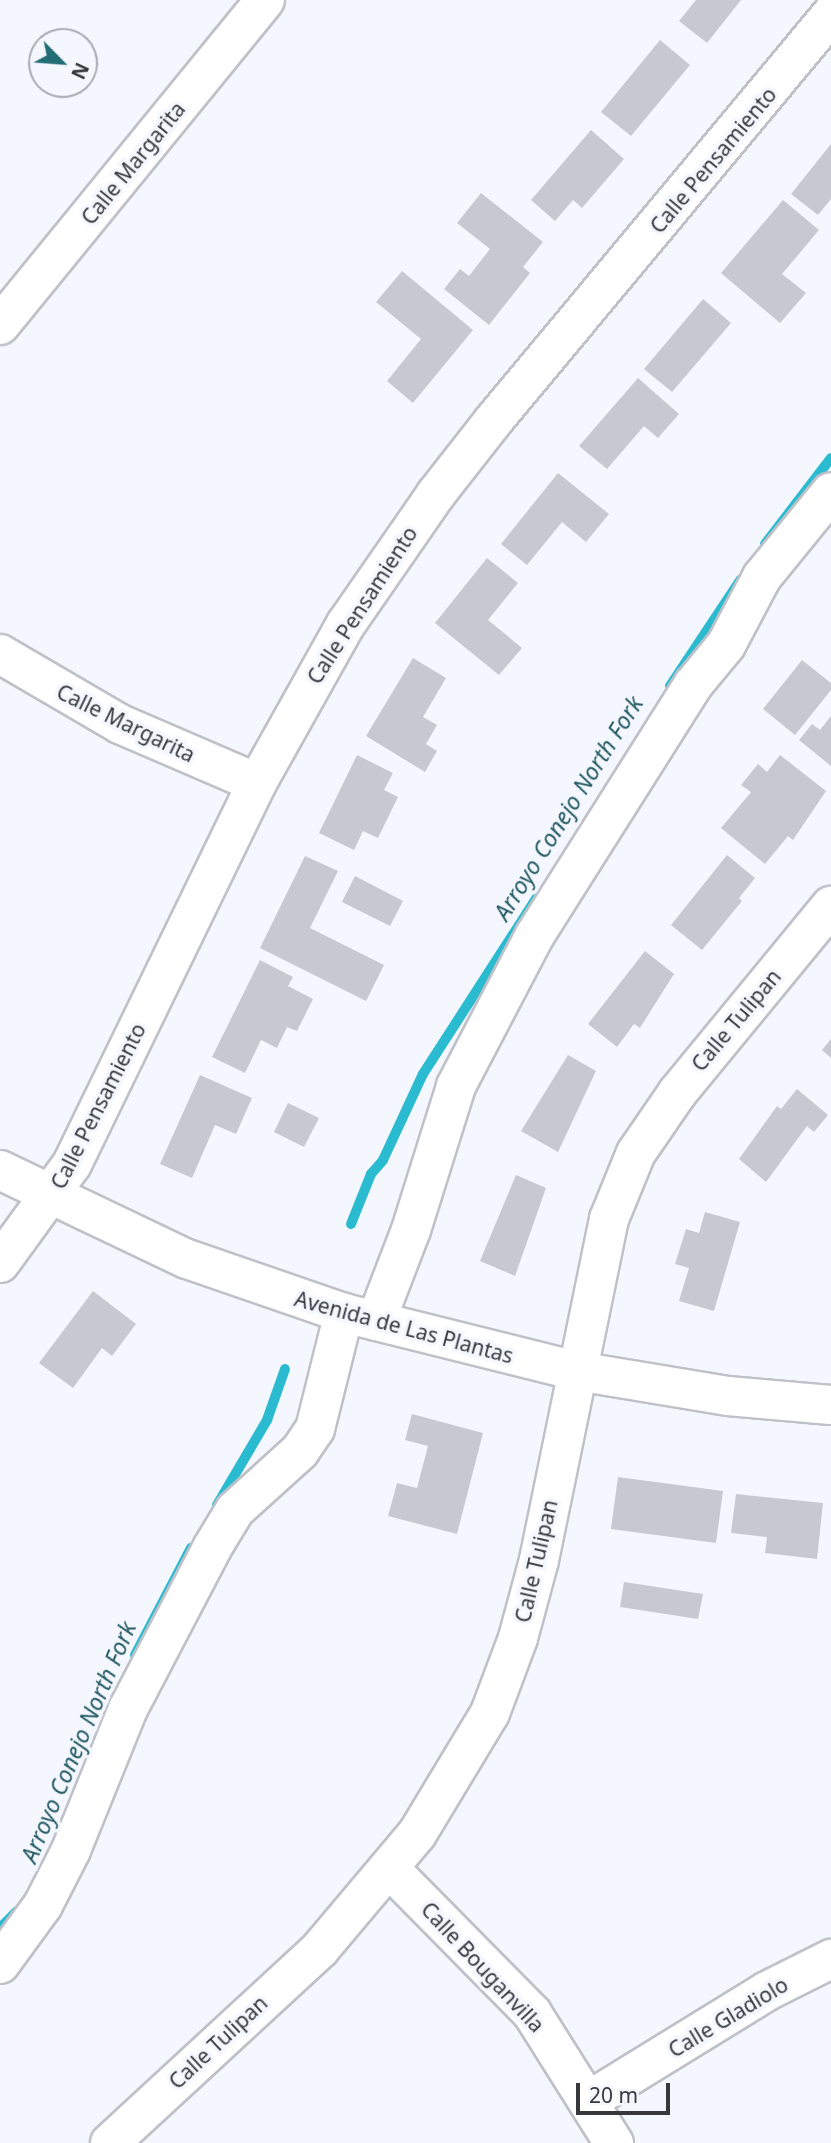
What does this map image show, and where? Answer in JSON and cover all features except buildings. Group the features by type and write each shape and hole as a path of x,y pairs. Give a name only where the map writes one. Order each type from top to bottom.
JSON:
{"street":[{"name":"Calle Margarita","path":"0,325 265,0"},
{"name":"Calle Pensamiento","path":"0,1263 52,1195 83,1141 257,783 346,624 436,494 831,15"},
{"path":"0,1964 43,1905 71,1850 128,1709 212,1548 235,1510 300,1451 315,1429 360,1317 411,1230 456,1086 535,935 693,685 726,645 762,577 831,492"},
{"name":"Calle Margarita","path":"0,654 120,724 257,783"},
{"name":"Calle Tulipan","path":"110,2143 320,1949 417,1834 495,1701 539,1560 609,1219 636,1153 678,1092 831,906"},
{"name":"Avenida de Las Plantas","path":"0,1170 187,1259 360,1317 577,1371 728,1396 831,1405"},
{"name":"Calle Bouganvilla","path":"389,1868 532,2013 590,2100 614,2143"},
{"name":"Calle Gladiolo","path":"590,2100 767,1991 831,1959"}],"waterway":[{"name":"Arroyo Conejo North Fork","path":"765,544 831,458"},
{"name":"Arroyo Conejo North Fork","path":"670,686 741,579"},
{"name":"Arroyo Conejo North Fork","path":"351,1224 371,1174 383,1160 423,1074 537,897"},
{"name":"Arroyo Conejo North Fork","path":"217,1505 267,1420 285,1369"},
{"name":"Arroyo Conejo North Fork","path":"135,1655 191,1548"},
{"name":"Arroyo Conejo North Fork","path":"0,1928 17,1911"}]}
